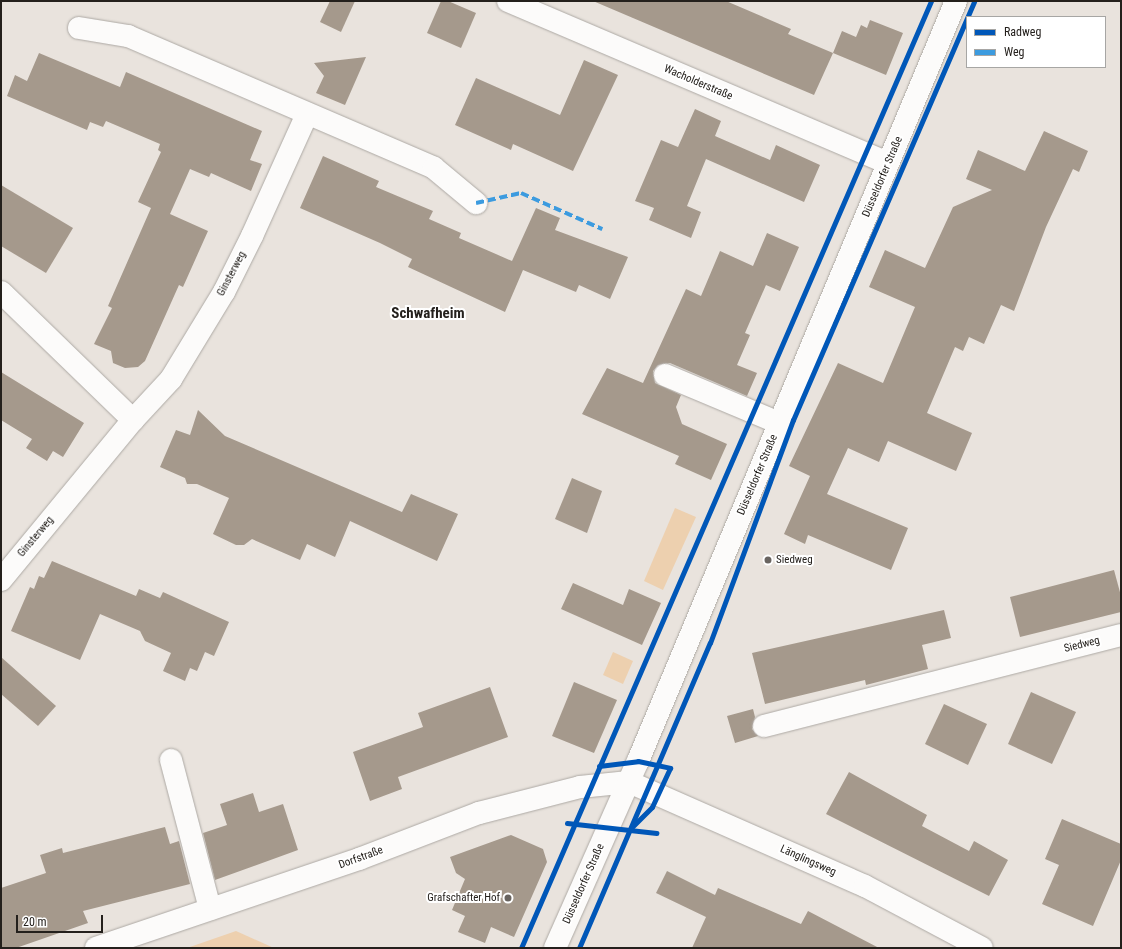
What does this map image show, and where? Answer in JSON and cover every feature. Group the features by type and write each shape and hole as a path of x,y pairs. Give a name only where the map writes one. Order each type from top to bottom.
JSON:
{"street":[{"name":"Wacholderstraße","path":"508,1 888,163"},
{"name":"Düsseldorfer Straße","path":"555,948 629,782 956,1"},
{"path":"79,28 128,36 434,168 476,203"},
{"name":"Ginsterweg","path":"1,580 133,420 171,379 224,292 252,236 307,114"},
{"path":"1,292 133,420"},
{"path":"665,375 780,423"},
{"name":"Siedweg","path":"764,726 1121,636"},
{"path":"171,760 210,910"},
{"name":"Dorfstraße","path":"96,948 359,860 479,813 580,787 629,782"},
{"name":"Länglingsweg","path":"629,782 865,886 982,948"}],"shaded area":[{"path":"675,508 696,517 663,590 644,581"},
{"path":"613,652 633,661 623,684 603,675"},
{"path":"236,931 274,948 187,948"}],"building":[{"path":"330,1 355,1 341,32 320,22"},
{"path":"441,1 448,1 476,13 461,48 427,33"},
{"path":"593,1 726,1 791,29 788,34 833,53 814,95"},
{"path":"870,20 903,33 886,75 833,53 842,31 856,37 861,25 867,28"},
{"path":"39,53 120,87 126,72 262,131 250,160 262,164 251,191 211,173 209,177 190,169 170,214 208,231 183,287 179,285 145,361 138,367 125,368 113,363 111,351 94,344 112,308 108,306 151,208 138,202 161,152 158,150 160,144 106,121 103,127 90,122 87,130 7,96 15,75 27,81"},
{"path":"366,57 345,105 316,93 324,76 314,63"},
{"path":"584,60 618,75 573,171 513,144 511,150 455,125 476,78 560,115"},
{"path":"695,109 721,121 715,136 770,160 776,145 820,165 804,202 706,159 687,206 701,212 691,238 649,220 654,208 635,201 661,140 678,147"},
{"path":"1044,131 1088,151 1079,172 1073,169 1046,227 1014,311 1001,305 984,344 969,337 963,351 955,347 927,413 972,433 956,471 888,441 879,462 848,448 827,494 908,528 891,570 808,535 805,544 784,534 810,476 789,466 838,363 883,383 915,307 869,287 885,250 925,268 953,207 992,190 966,179 978,150 1025,171"},
{"path":"323,156 379,181 376,187 433,211 429,219 461,233 459,238 512,261 536,208 560,218 555,230 628,257 610,299 579,285 576,292 523,270 505,312 408,267 412,259 380,243 300,208"},
{"path":"1,185 73,228 46,273 1,246"},
{"path":"767,233 799,247 780,291 766,285 745,333 750,335 737,365 757,373 747,396 670,363 658,365 653,371 655,383 681,395 676,407 682,424 727,444 711,480 675,464 679,456 582,414 607,368 643,383 686,289 701,296 720,251 753,266"},
{"path":"1,372 84,423 63,457 53,451 47,461 26,448 32,439 1,420"},
{"path":"198,410 225,436 402,512 411,494 458,514 437,561 350,521 335,557 307,544 300,560 252,539 244,545 236,545 213,534 229,498 197,484 187,484 185,478 160,467 176,430 190,435"},
{"path":"572,478 602,491 587,533 555,519"},
{"path":"52,561 136,596 139,589 160,598 163,592 229,622 214,656 205,652 197,671 190,668 185,681 163,671 171,653 145,641 140,631 100,614 80,660 11,631 30,587 34,589 39,576 44,578"},
{"path":"1114,570 1121,596 1121,612 1020,637 1010,597"},
{"path":"573,583 623,605 629,589 661,603 642,645 561,609"},
{"path":"944,610 951,638 922,645 928,669 866,685 865,680 765,704 752,653"},
{"path":"1,657 56,706 38,726 1,694"},
{"path":"574,682 617,700 594,753 552,736"},
{"path":"490,687 508,737 398,777 402,789 370,801 353,752 423,727 418,713"},
{"path":"1031,692 1076,712 1052,764 1008,744"},
{"path":"944,704 987,724 968,765 925,744"},
{"path":"753,709 755,717 752,729 758,736 735,743 727,716"},
{"path":"849,772 927,815 922,826 969,851 974,841 1008,860 989,896 826,814"},
{"path":"253,793 259,812 283,804 298,850 215,880 203,833 227,825 220,804"},
{"path":"1062,819 1121,844 1121,860 1093,926 1042,904 1059,865 1045,859"},
{"path":"165,827 170,844 179,841 190,884 83,911 88,923 16,948 1,948 1,888 46,873 40,855 62,848 63,853"},
{"path":"511,835 543,849 547,862 514,937 491,927 485,943 458,932 465,916 452,910 465,879 456,873 450,857"},
{"path":"667,871 715,895 718,888 801,924 808,911 879,948 692,948 706,917 656,893"}],"marked path":[{"path":"476,203 521,193 602,229"}],"cycle path":[{"path":"521,948 931,1"},
{"path":"968,16 974,1"},
{"path":"579,948 710,643 793,420 966,20"},
{"path":"599,766 638,761 670,768 652,807 632,827"},
{"path":"567,823 656,833"}],"place":[{"name":"Siedweg","path":"768,560"},
{"name":"Grafschafter Hof","path":"508,898"}],"district":[{"name":"Schwafheim","path":"428,314"}]}
